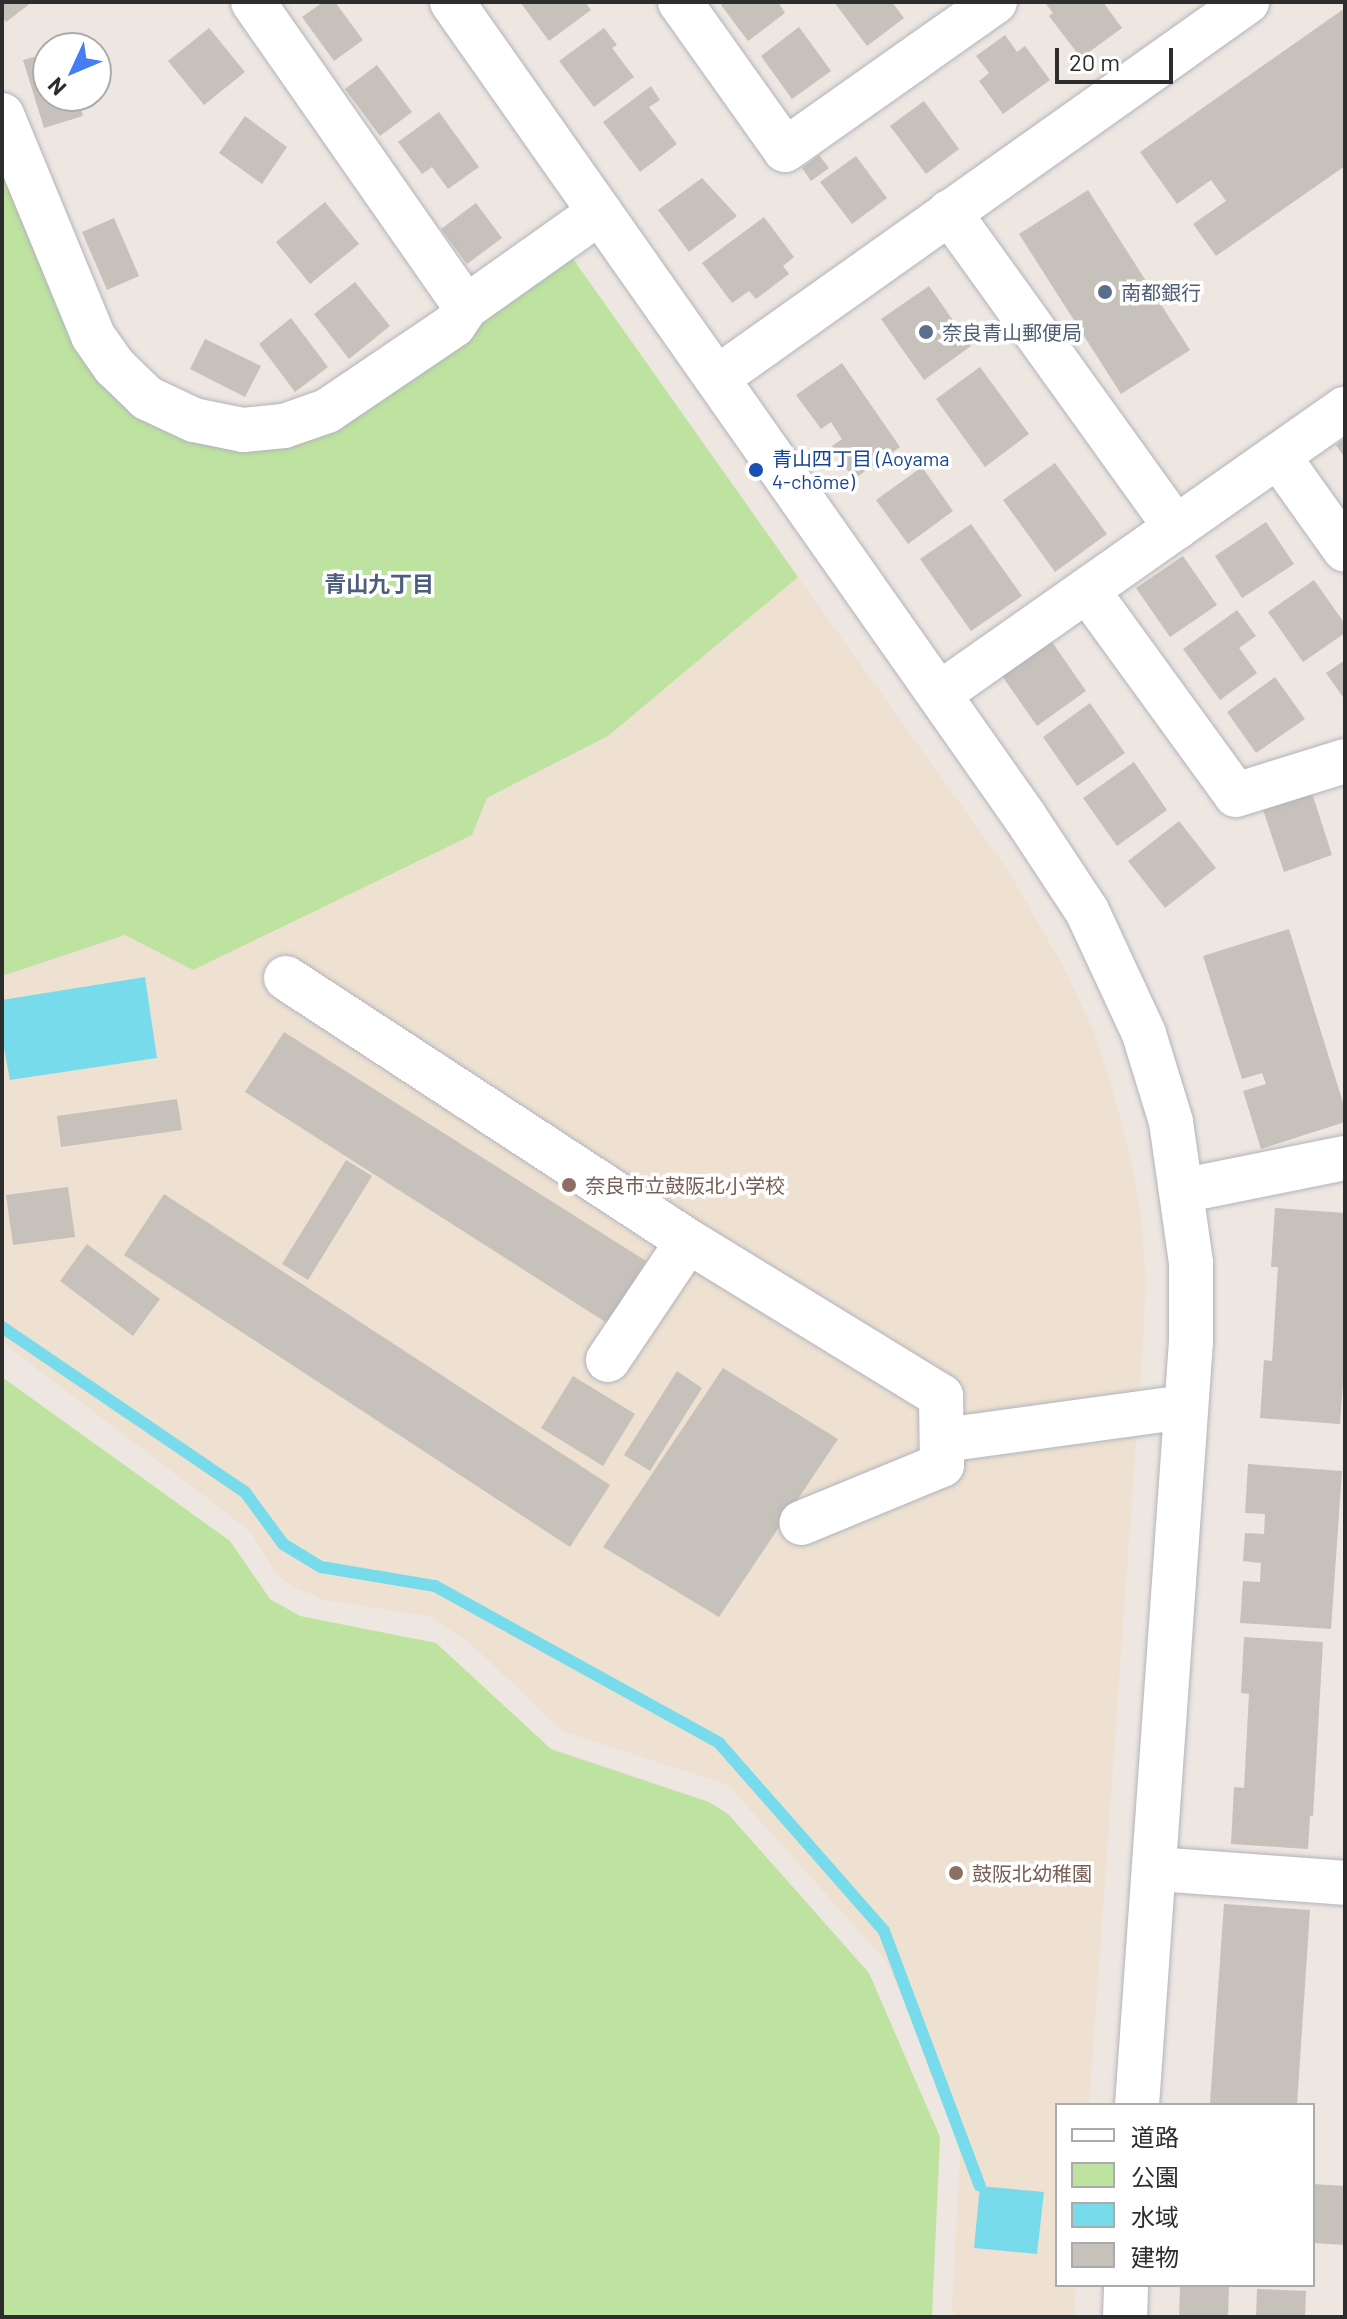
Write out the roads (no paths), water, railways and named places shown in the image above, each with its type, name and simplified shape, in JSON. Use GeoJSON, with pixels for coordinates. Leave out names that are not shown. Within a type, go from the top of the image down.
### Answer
{"type":"FeatureCollection","features":[{"type":"Feature","properties":{"kind":"street"},"geometry":{"type":"LineString","coordinates":[[253,2],[466,307]]}},
{"type":"Feature","properties":{"kind":"street"},"geometry":{"type":"LineString","coordinates":[[452,2],[939,694],[1087,911],[1144,1034],[1171,1122],[1191,1263],[1191,1341],[1137,2103]]}},
{"type":"Feature","properties":{"kind":"street"},"geometry":{"type":"LineString","coordinates":[[680,2],[785,150],[988,4]]}},
{"type":"Feature","properties":{"kind":"street"},"geometry":{"type":"LineString","coordinates":[[717,378],[1247,2]]}},
{"type":"Feature","properties":{"kind":"street"},"geometry":{"type":"LineString","coordinates":[[2,115],[93,336],[115,367],[147,398],[194,420],[243,430],[284,426],[327,411],[454,325],[466,307],[600,212]]}},
{"type":"Feature","properties":{"kind":"street"},"geometry":{"type":"LineString","coordinates":[[949,212],[1176,528]]}},
{"type":"Feature","properties":{"kind":"street"},"geometry":{"type":"LineString","coordinates":[[939,694],[1345,409]]}},
{"type":"Feature","properties":{"kind":"street"},"geometry":{"type":"LineString","coordinates":[[1278,456],[1345,550]]}},
{"type":"Feature","properties":{"kind":"street"},"geometry":{"type":"LineString","coordinates":[[1087,590],[1236,795],[1345,761]]}},
{"type":"Feature","properties":{"kind":"street"},"geometry":{"type":"LineString","coordinates":[[286,978],[688,1241],[941,1396],[942,1465],[801,1523]]}},
{"type":"Feature","properties":{"kind":"street"},"geometry":{"type":"LineString","coordinates":[[1181,1191],[1345,1158]]}},
{"type":"Feature","properties":{"kind":"street"},"geometry":{"type":"LineString","coordinates":[[608,1360],[688,1241]]}},
{"type":"Feature","properties":{"kind":"street"},"geometry":{"type":"LineString","coordinates":[[944,1440],[1185,1407]]}},
{"type":"Feature","properties":{"kind":"street"},"geometry":{"type":"LineString","coordinates":[[1156,1869],[1345,1883]]}},
{"type":"Feature","properties":{"kind":"street"},"geometry":{"type":"LineString","coordinates":[[1125,2317],[1126,2287]]}},
{"type":"Feature","properties":{"kind":"water"},"geometry":{"type":"Polygon","coordinates":[[[145,977],[157,1058],[10,1080],[2,1037],[2,1000],[145,977]]]}},
{"type":"Feature","properties":{"kind":"water"},"geometry":{"type":"Polygon","coordinates":[[[980,2186],[1044,2192],[1037,2254],[974,2248],[980,2186]]]}},
{"type":"Feature","properties":{"kind":"waterway"},"geometry":{"type":"LineString","coordinates":[[2,1327],[245,1492],[283,1544],[321,1567],[435,1586],[719,1743],[884,1931],[980,2186]]}},
{"type":"Feature","properties":{"kind":"place","name":"南都銀行"},"geometry":{"type":"Point","coordinates":[1105,292]}},
{"type":"Feature","properties":{"kind":"place","name":"奈良青山郵便局"},"geometry":{"type":"Point","coordinates":[926,332]}},
{"type":"Feature","properties":{"kind":"place","name":"青山四丁目 (Aoyama 4-chōme)"},"geometry":{"type":"Point","coordinates":[756,470]}},
{"type":"Feature","properties":{"kind":"place","name":"奈良市立鼓阪北小学校"},"geometry":{"type":"Point","coordinates":[569,1185]}},
{"type":"Feature","properties":{"kind":"place","name":"鼓阪北幼稚園"},"geometry":{"type":"Point","coordinates":[956,1873]}},
{"type":"Feature","properties":{"kind":"district","name":"青山九丁目"},"geometry":{"type":"Point","coordinates":[379,584]}}]}
